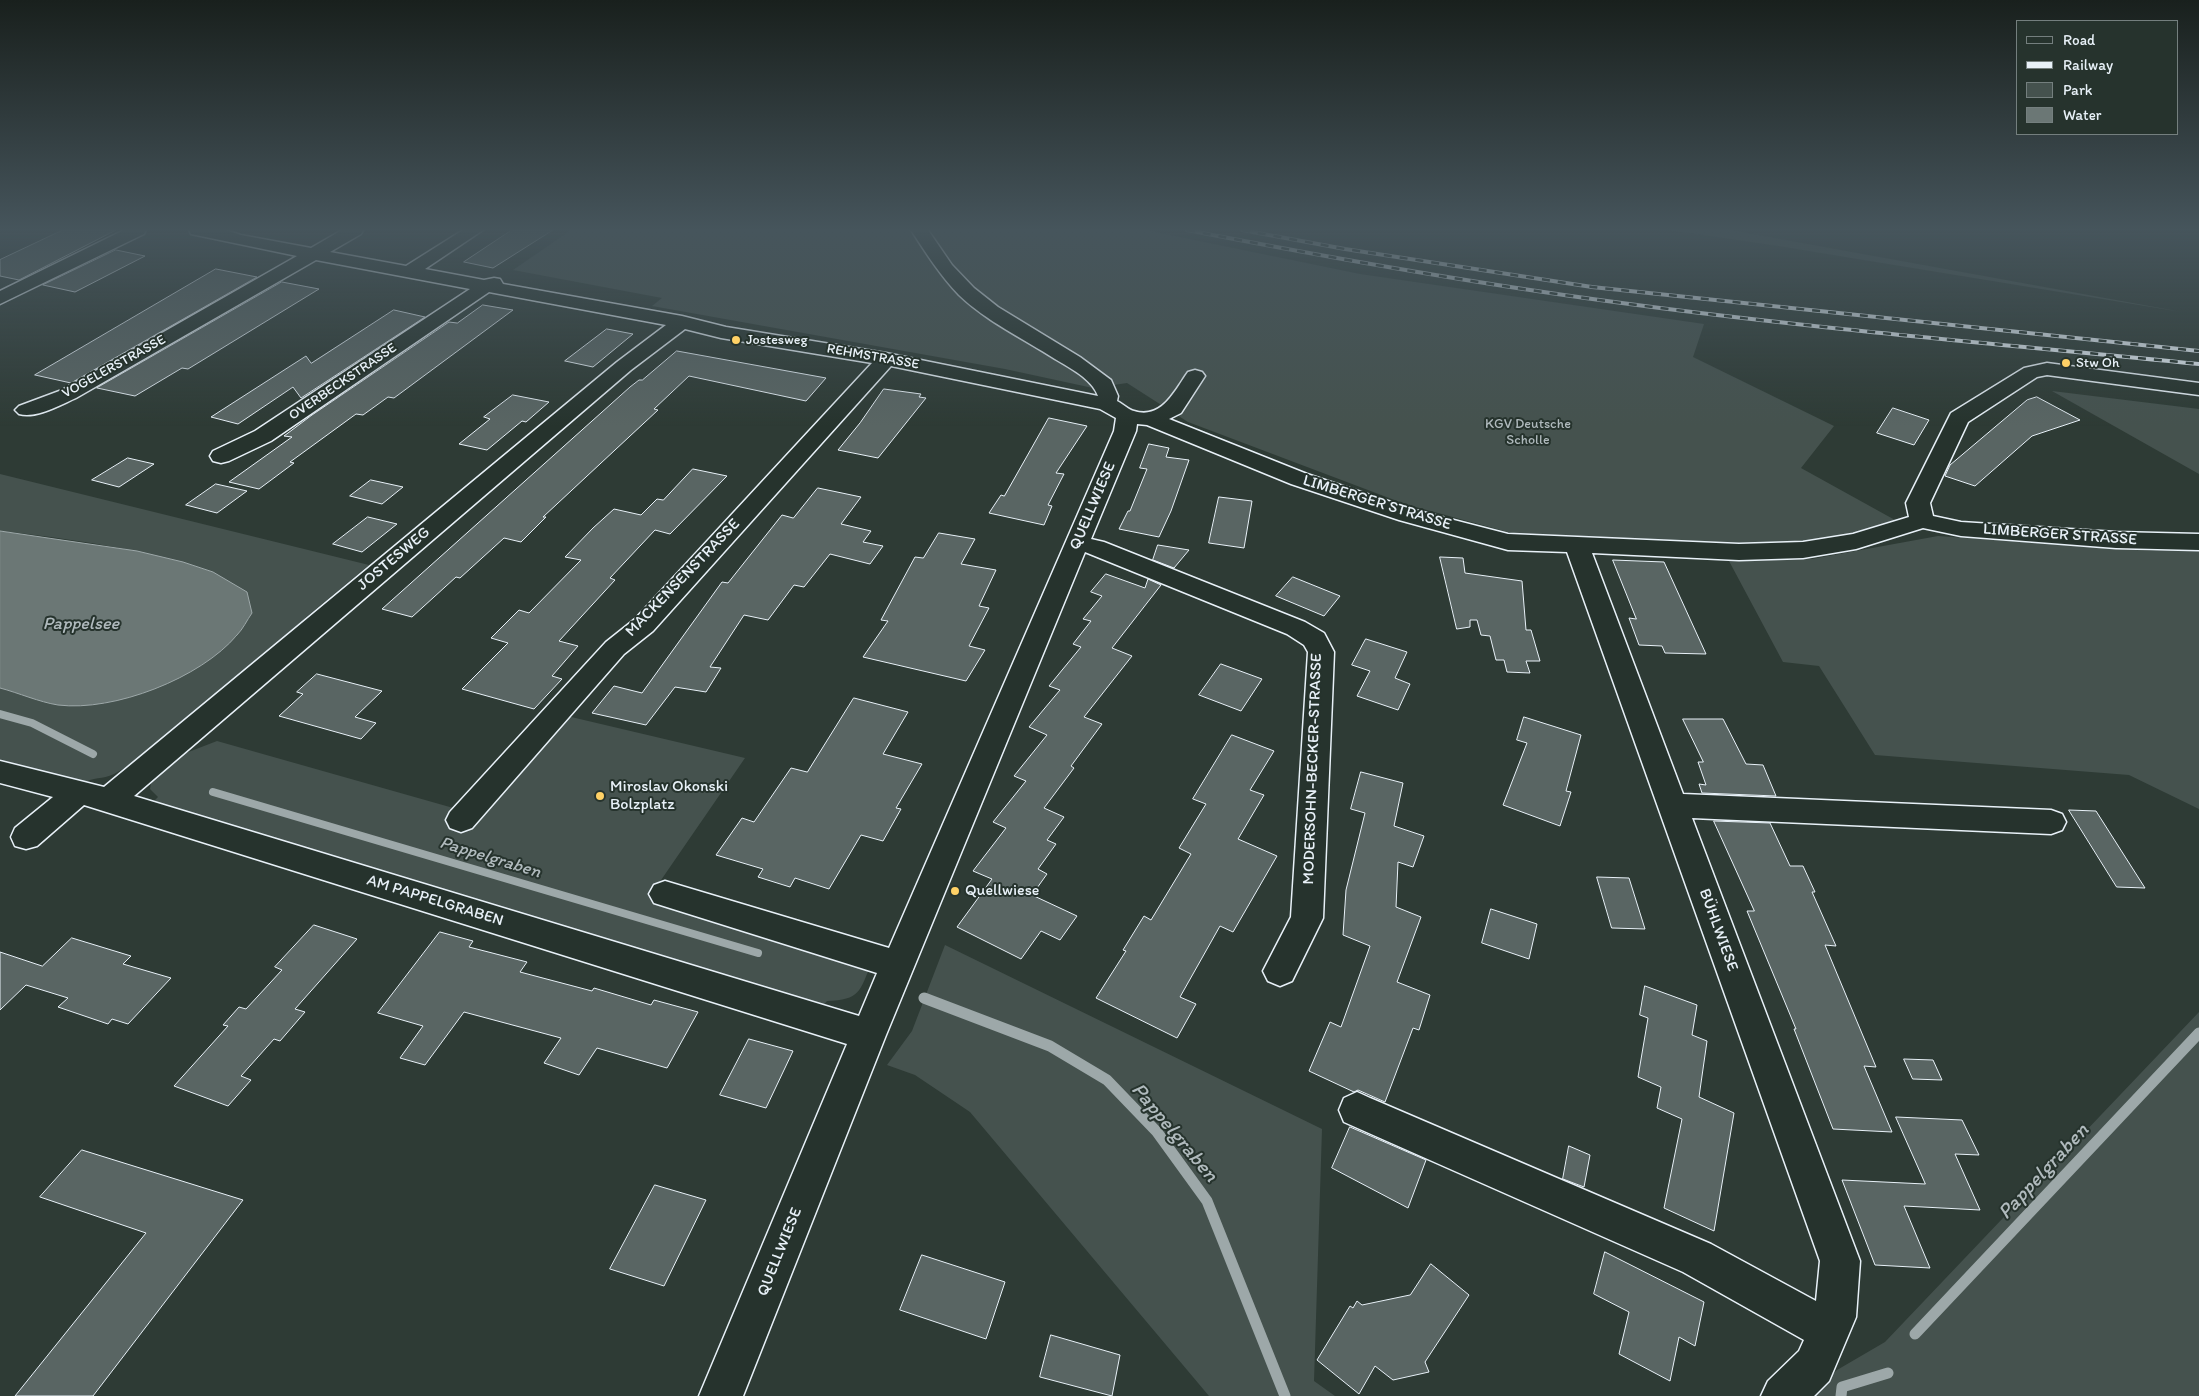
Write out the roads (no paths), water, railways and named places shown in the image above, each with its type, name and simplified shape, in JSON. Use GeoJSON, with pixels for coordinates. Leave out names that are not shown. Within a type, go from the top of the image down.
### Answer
{"type":"FeatureCollection","features":[{"type":"Feature","properties":{"kind":"street","name":"VOGELERSTRASSE"},"geometry":{"type":"LineString","coordinates":[[26,410],[69,394],[241,295]]}},
{"type":"Feature","properties":{"kind":"street","name":"OVERBECKSTRASSE"},"geometry":{"type":"LineString","coordinates":[[221,456],[263,436],[472,295]]}},
{"type":"Feature","properties":{"kind":"street","name":"REHMSTRASSE"},"geometry":{"type":"LineString","coordinates":[[536,295],[682,322],[740,336],[886,359],[1128,414]]}},
{"type":"Feature","properties":{"kind":"street"},"geometry":{"type":"LineString","coordinates":[[971,295],[991,311],[1073,360],[1104,384],[1108,396],[1128,414],[1174,409],[1195,376]]}},
{"type":"Feature","properties":{"kind":"street","name":"JOSTESWEG"},"geometry":{"type":"LineString","coordinates":[[109,800],[624,366],[682,322]]}},
{"type":"Feature","properties":{"kind":"street","name":"MACKENSENSTRASSE"},"geometry":{"type":"LineString","coordinates":[[461,820],[615,648],[644,625],[886,359]]}},
{"type":"Feature","properties":{"kind":"street"},"geometry":{"type":"LineString","coordinates":[[1922,520],[1918,503],[1958,418],[2031,372],[2047,369],[2199,389]]}},
{"type":"Feature","properties":{"kind":"street","name":"QUELLWIESE"},"geometry":{"type":"LineString","coordinates":[[721,1396],[868,1035],[1125,431],[1128,414]]}},
{"type":"Feature","properties":{"kind":"street","name":"LIMBERGER STRASSE"},"geometry":{"type":"LineString","coordinates":[[1128,414],[1299,479],[1408,515],[1508,542],[1739,552],[1803,550],[1856,541],[1922,520],[1961,529],[2116,540],[2199,542]]}},
{"type":"Feature","properties":{"kind":"street","name":"MODERSOHN-BECKER-STRASSE"},"geometry":{"type":"LineString","coordinates":[[1077,543],[1095,546],[1296,628],[1315,639],[1322,652],[1307,918],[1280,971]]}},
{"type":"Feature","properties":{"kind":"street","name":"BÜHLWIESE"},"geometry":{"type":"LineString","coordinates":[[1577,546],[1840,1261],[1832,1324],[1814,1366],[1783,1396]]}},
{"type":"Feature","properties":{"kind":"street","name":"AM PAPPELGRABEN"},"geometry":{"type":"LineString","coordinates":[[0,772],[109,800],[868,1035]]}},
{"type":"Feature","properties":{"kind":"street"},"geometry":{"type":"LineString","coordinates":[[26,837],[79,792]]}},
{"type":"Feature","properties":{"kind":"street"},"geometry":{"type":"LineString","coordinates":[[1673,805],[2051,822]]}},
{"type":"Feature","properties":{"kind":"street"},"geometry":{"type":"LineString","coordinates":[[665,894],[898,965]]}},
{"type":"Feature","properties":{"kind":"street"},"geometry":{"type":"LineString","coordinates":[[1357,1110],[1697,1258],[1832,1324]]}},
{"type":"Feature","properties":{"kind":"water","name":"Pappelsee"},"geometry":{"type":"Polygon","coordinates":[[[0,531],[137,551],[183,562],[213,572],[247,592],[252,613],[237,635],[221,651],[202,665],[155,689],[130,697],[80,706],[58,705],[0,688],[0,531]]]}},
{"type":"Feature","properties":{"kind":"waterway","name":"Pappelgraben"},"geometry":{"type":"LineString","coordinates":[[0,714],[32,723],[93,754]]}},
{"type":"Feature","properties":{"kind":"waterway","name":"Pappelgraben"},"geometry":{"type":"LineString","coordinates":[[213,792],[758,953]]}},
{"type":"Feature","properties":{"kind":"waterway","name":"Pappelgraben"},"geometry":{"type":"LineString","coordinates":[[924,998],[1050,1046],[1107,1080],[1157,1132],[1207,1201],[1285,1396]]}},
{"type":"Feature","properties":{"kind":"waterway","name":"Pappelgraben"},"geometry":{"type":"LineString","coordinates":[[1915,1334],[2199,1033]]}},
{"type":"Feature","properties":{"kind":"waterway","name":"Pappelgraben"},"geometry":{"type":"LineString","coordinates":[[1841,1396],[1842,1387],[1888,1373]]}},
{"type":"Feature","properties":{"kind":"railway"},"geometry":{"type":"LineString","coordinates":[[1566,295],[1829,328],[2199,364]]}},
{"type":"Feature","properties":{"kind":"railway"},"geometry":{"type":"LineString","coordinates":[[1669,295],[2199,351]]}},
{"type":"Feature","properties":{"kind":"place","name":"Jostesweg"},"geometry":{"type":"Point","coordinates":[736,340]}},
{"type":"Feature","properties":{"kind":"place","name":"Stw Oh"},"geometry":{"type":"Point","coordinates":[2066,363]}},
{"type":"Feature","properties":{"kind":"place","name":"Miroslav Okonski Bolzplatz"},"geometry":{"type":"Point","coordinates":[600,796]}},
{"type":"Feature","properties":{"kind":"place","name":"Quellwiese"},"geometry":{"type":"Point","coordinates":[955,891]}},
{"type":"Feature","properties":{"kind":"park label","name":"KGV Deutsche Scholle"},"geometry":{"type":"Point","coordinates":[1528,432]}}]}
